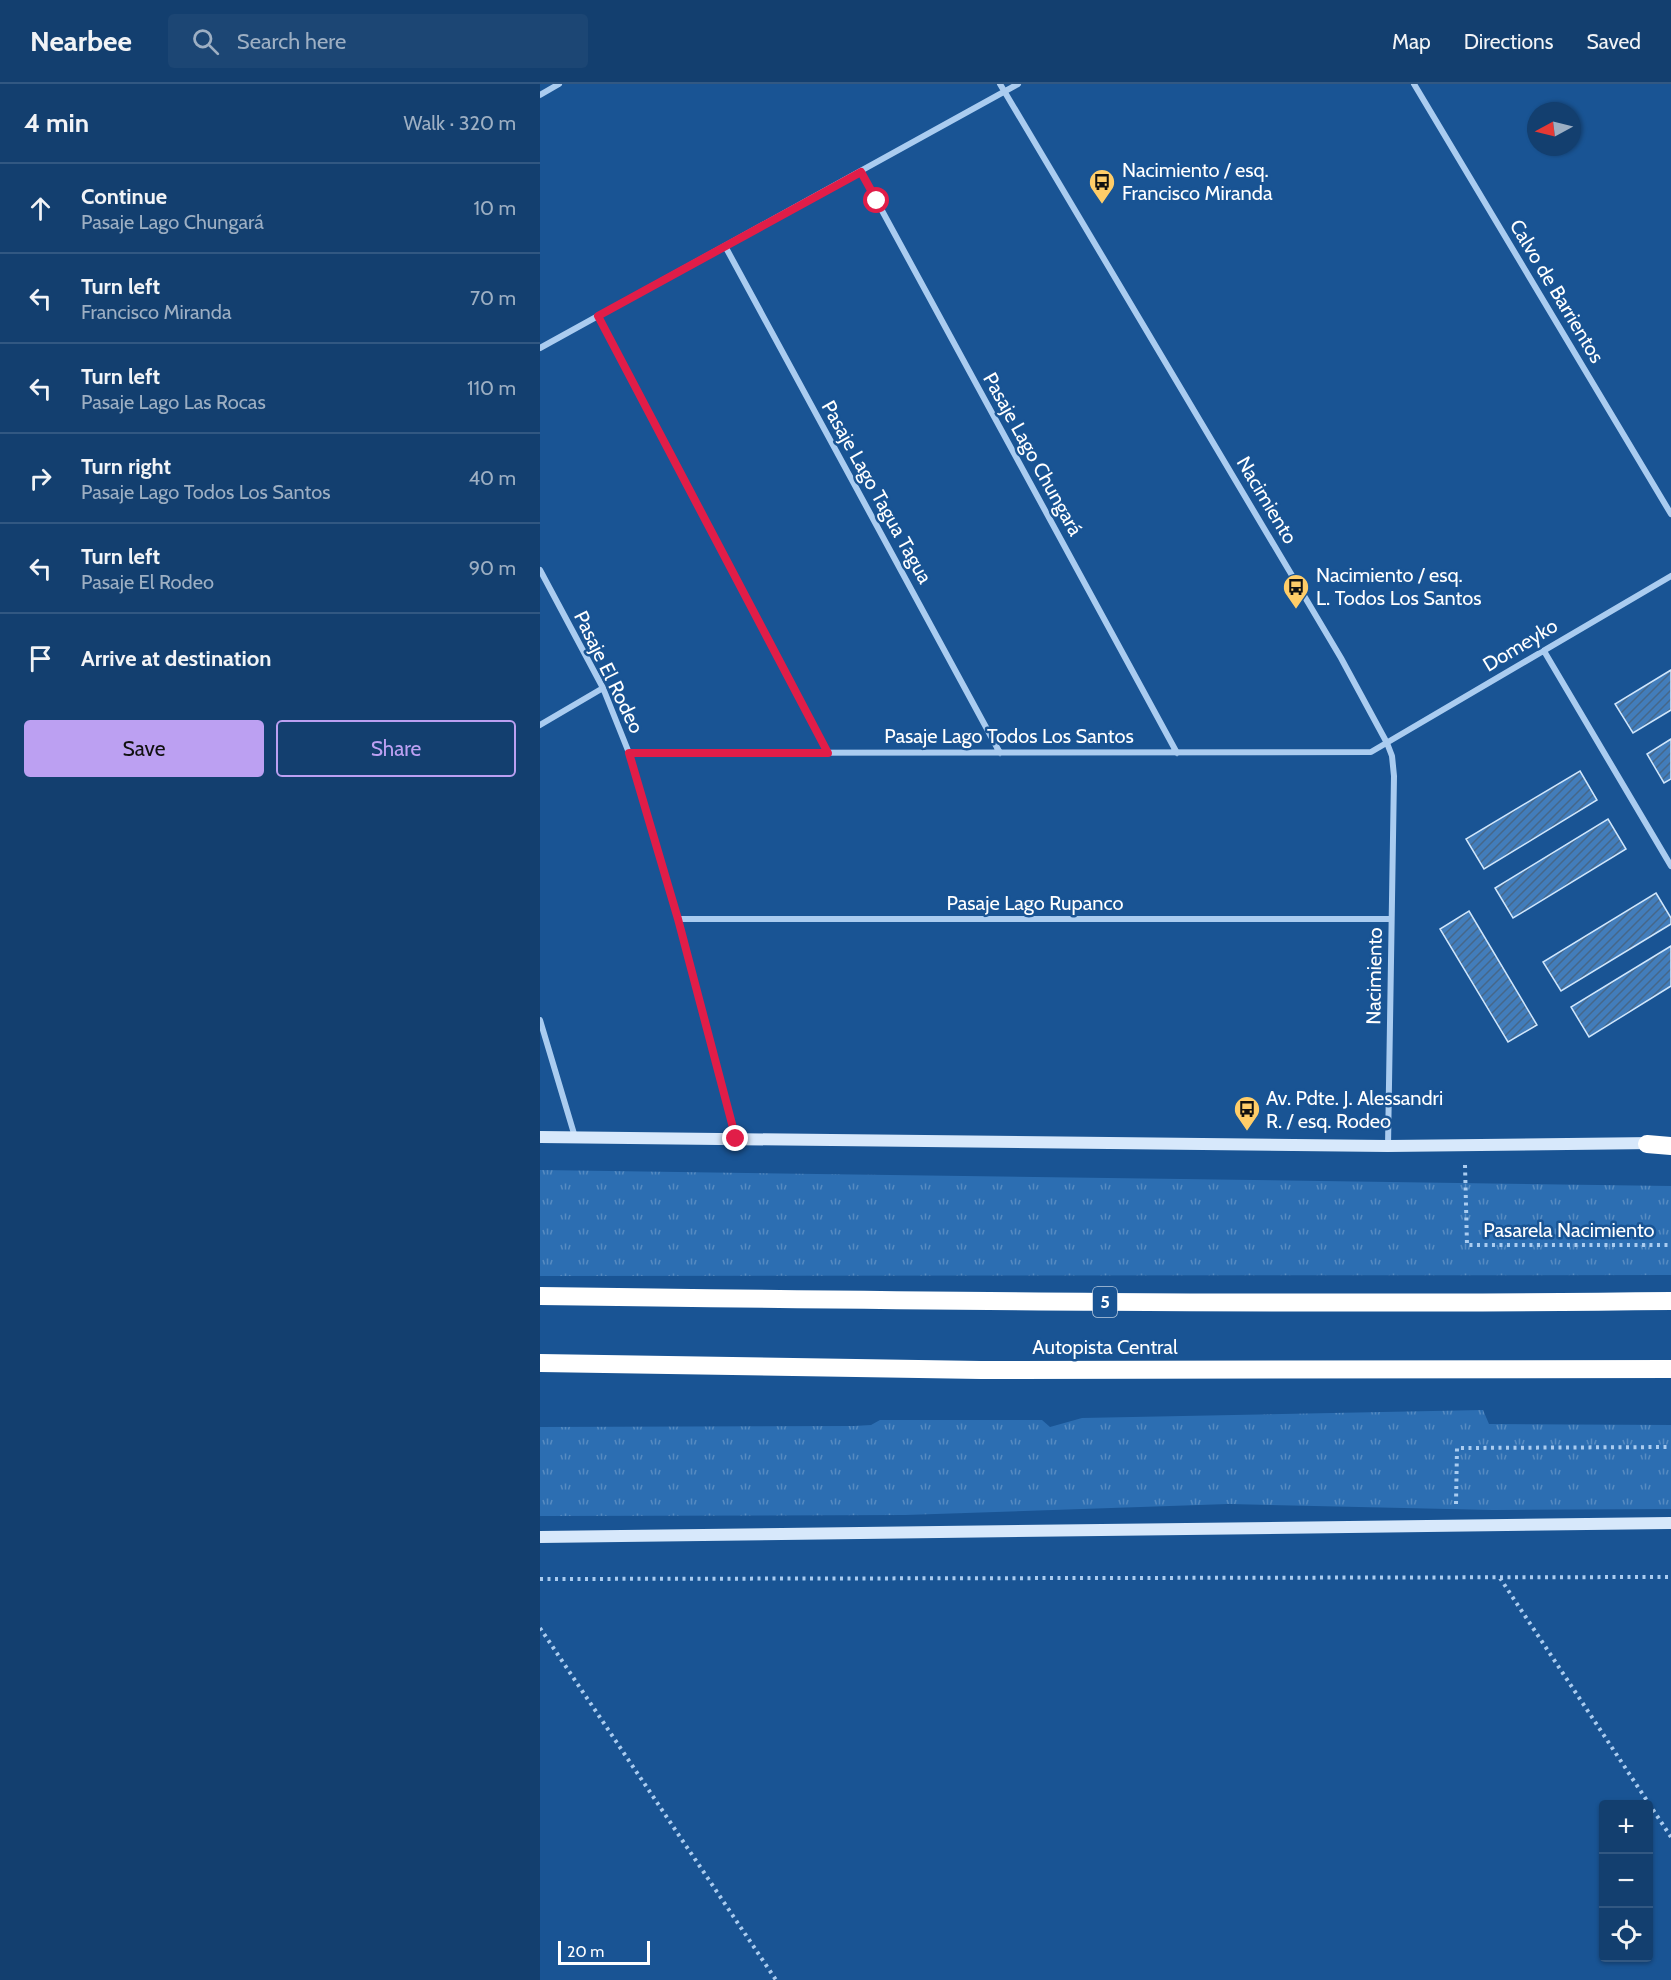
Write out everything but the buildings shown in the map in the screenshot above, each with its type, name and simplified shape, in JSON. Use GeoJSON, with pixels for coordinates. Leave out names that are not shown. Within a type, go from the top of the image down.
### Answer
{"type":"FeatureCollection","features":[{"type":"Feature","properties":{"kind":"highway"},"geometry":{"type":"LineString","coordinates":[[1647,1144],[1671,1145]]}},
{"type":"Feature","properties":{"kind":"highway","name":"5"},"geometry":{"type":"LineString","coordinates":[[540,1296],[1230,1303],[1671,1301]]}},
{"type":"Feature","properties":{"kind":"highway","name":"Autopista Central"},"geometry":{"type":"LineString","coordinates":[[540,1363],[981,1370],[1671,1369]]}},
{"type":"Feature","properties":{"kind":"main road"},"geometry":{"type":"LineString","coordinates":[[540,1137],[1388,1146],[1647,1144]]}},
{"type":"Feature","properties":{"kind":"main road"},"geometry":{"type":"LineString","coordinates":[[540,1537],[1671,1523]]}},
{"type":"Feature","properties":{"kind":"street"},"geometry":{"type":"LineString","coordinates":[[540,95],[559,84]]}},
{"type":"Feature","properties":{"kind":"street","name":"Nacimiento"},"geometry":{"type":"LineString","coordinates":[[1000,84],[1341,658],[1392,756],[1394,776],[1388,1146]]}},
{"type":"Feature","properties":{"kind":"street"},"geometry":{"type":"LineString","coordinates":[[540,348],[1018,84]]}},
{"type":"Feature","properties":{"kind":"street","name":"Calvo de Barrientos"},"geometry":{"type":"LineString","coordinates":[[1414,84],[1671,514]]}},
{"type":"Feature","properties":{"kind":"street","name":"Pasaje Lago Chungará"},"geometry":{"type":"LineString","coordinates":[[861,172],[1177,753]]}},
{"type":"Feature","properties":{"kind":"street","name":"Pasaje Lago Tagua Tagua"},"geometry":{"type":"LineString","coordinates":[[725,246],[1000,753]]}},
{"type":"Feature","properties":{"kind":"street"},"geometry":{"type":"LineString","coordinates":[[598,316],[828,753]]}},
{"type":"Feature","properties":{"kind":"street","name":"Pasaje El Rodeo"},"geometry":{"type":"LineString","coordinates":[[540,570],[603,688],[629,753],[678,919],[736,1139]]}},
{"type":"Feature","properties":{"kind":"street","name":"Domeyko"},"geometry":{"type":"LineString","coordinates":[[1387,743],[1671,576]]}},
{"type":"Feature","properties":{"kind":"street"},"geometry":{"type":"LineString","coordinates":[[1544,651],[1671,866]]}},
{"type":"Feature","properties":{"kind":"street"},"geometry":{"type":"LineString","coordinates":[[540,725],[603,688]]}},
{"type":"Feature","properties":{"kind":"street","name":"Pasaje Lago Todos Los Santos"},"geometry":{"type":"LineString","coordinates":[[629,753],[1371,752],[1387,743]]}},
{"type":"Feature","properties":{"kind":"street","name":"Pasaje Lago Rupanco"},"geometry":{"type":"LineString","coordinates":[[678,919],[1391,919]]}},
{"type":"Feature","properties":{"kind":"street"},"geometry":{"type":"LineString","coordinates":[[540,1020],[575,1137]]}},
{"type":"Feature","properties":{"kind":"path","name":"Pasarela Nacimiento"},"geometry":{"type":"LineString","coordinates":[[1465,1145],[1467,1245],[1671,1245]]}},
{"type":"Feature","properties":{"kind":"path"},"geometry":{"type":"LineString","coordinates":[[1456,1526],[1457,1448],[1671,1448]]}},
{"type":"Feature","properties":{"kind":"path"},"geometry":{"type":"LineString","coordinates":[[540,1579],[1671,1577]]}},
{"type":"Feature","properties":{"kind":"path"},"geometry":{"type":"LineString","coordinates":[[1500,1578],[1671,1837]]}},
{"type":"Feature","properties":{"kind":"path"},"geometry":{"type":"LineString","coordinates":[[540,1628],[776,1980]]}},
{"type":"Feature","properties":{"kind":"green space"},"geometry":{"type":"Polygon","coordinates":[[[540,1170],[1671,1186],[1671,1275],[540,1276],[540,1170]]]}},
{"type":"Feature","properties":{"kind":"green space"},"geometry":{"type":"Polygon","coordinates":[[[1483,1410],[1489,1424],[1671,1425],[1671,1509],[1493,1510],[1228,1504],[905,1515],[540,1516],[540,1427],[854,1426],[871,1425],[880,1420],[1042,1420],[1050,1427],[1082,1418],[1483,1410]]]}},
{"type":"Feature","properties":{"kind":"place","name":"Nacimiento / esq. Francisco Miranda"},"geometry":{"type":"Point","coordinates":[1102,205]}},
{"type":"Feature","properties":{"kind":"place","name":"Nacimiento / esq. L. Todos Los Santos"},"geometry":{"type":"Point","coordinates":[1296,610]}},
{"type":"Feature","properties":{"kind":"place","name":"Av. Pdte. J. Alessandri R. / esq. Rodeo"},"geometry":{"type":"Point","coordinates":[1247,1132]}},
{"type":"Feature","properties":{"kind":"route"},"geometry":{"type":"LineString","coordinates":[[736,1139],[678,919],[629,753],[828,753],[598,316],[861,172],[877,201]]}}]}
